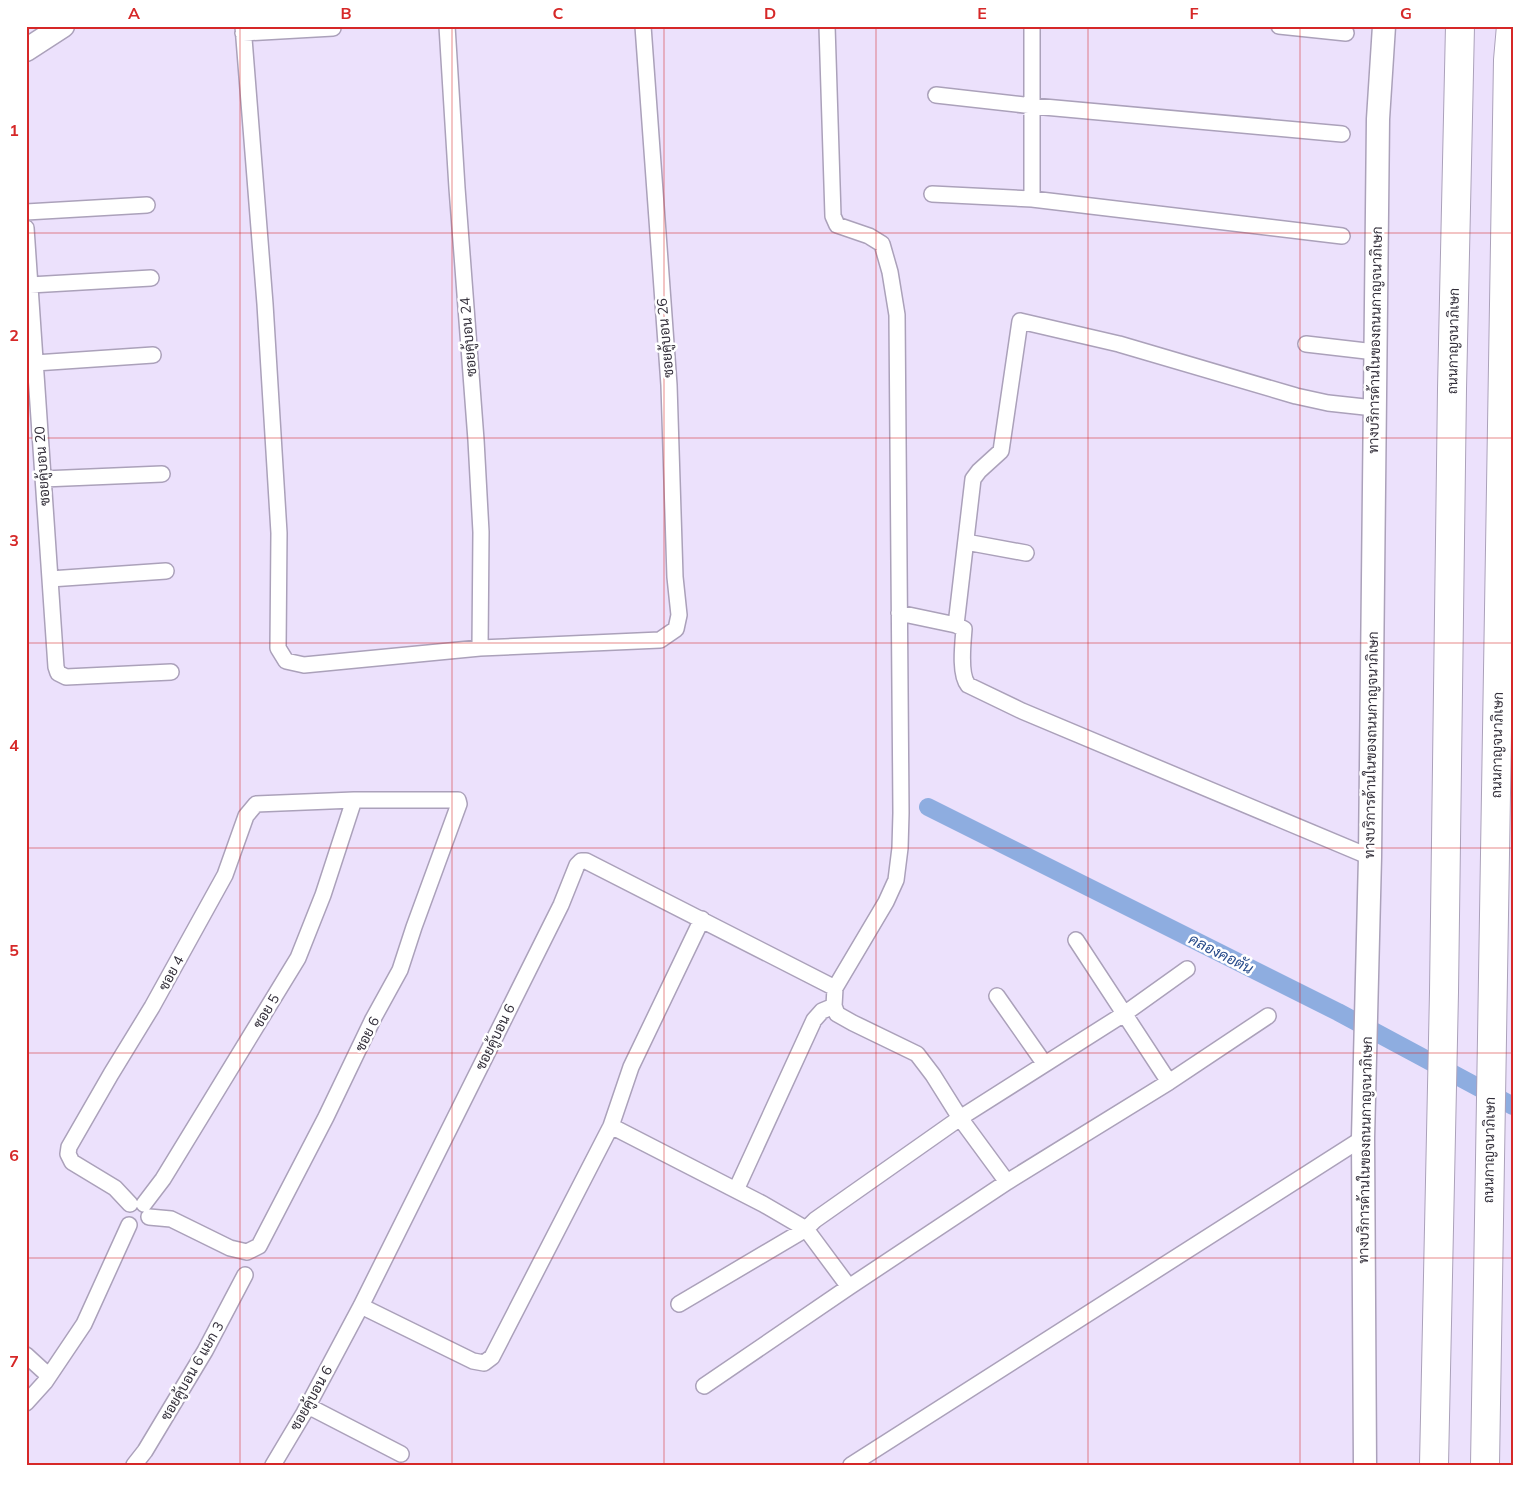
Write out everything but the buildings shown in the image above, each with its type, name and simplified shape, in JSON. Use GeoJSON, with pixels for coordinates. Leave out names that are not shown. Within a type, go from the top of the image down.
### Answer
{"type":"FeatureCollection","features":[{"type":"Feature","properties":{"kind":"highway","name":"ถนนกาญจนาภิเษก"},"geometry":{"type":"LineString","coordinates":[[1434,1465],[1460,26]]}},
{"type":"Feature","properties":{"kind":"highway","name":"ถนนกาญจนาภิเษก"},"geometry":{"type":"LineString","coordinates":[[1485,1465],[1508,70],[1511,26]]}},
{"type":"Feature","properties":{"kind":"main road"},"geometry":{"type":"LineString","coordinates":[[26,50],[63,26]]}},
{"type":"Feature","properties":{"kind":"main road","name":"ทางบริการด้านในของถนนกาญจนาภิเษก"},"geometry":{"type":"LineString","coordinates":[[1365,1465],[1363,1138],[1370,857],[1378,119],[1384,26]]}},
{"type":"Feature","properties":{"kind":"street","name":"ซอยคู้บอน 24"},"geometry":{"type":"LineString","coordinates":[[447,26],[481,532],[480,648]]}},
{"type":"Feature","properties":{"kind":"street","name":"ซอยคู้บอน 26"},"geometry":{"type":"LineString","coordinates":[[480,648],[660,640],[676,629],[679,615],[675,577],[669,384],[643,26]]}},
{"type":"Feature","properties":{"kind":"street"},"geometry":{"type":"LineString","coordinates":[[827,26],[833,216],[837,225],[869,236],[882,244],[890,272],[897,315],[901,813],[900,848],[896,880],[886,902],[835,988],[834,1006],[838,1014],[853,1023],[917,1054],[960,1118],[1007,1182]]}},
{"type":"Feature","properties":{"kind":"street"},"geometry":{"type":"LineString","coordinates":[[1032,26],[1032,199]]}},
{"type":"Feature","properties":{"kind":"street"},"geometry":{"type":"LineString","coordinates":[[1280,26],[1346,33]]}},
{"type":"Feature","properties":{"kind":"street"},"geometry":{"type":"LineString","coordinates":[[333,28],[243,30],[265,304],[279,533],[278,648],[286,661],[304,665],[480,648]]}},
{"type":"Feature","properties":{"kind":"street"},"geometry":{"type":"LineString","coordinates":[[936,95],[1033,106],[1342,134]]}},
{"type":"Feature","properties":{"kind":"street"},"geometry":{"type":"LineString","coordinates":[[932,194],[1032,199],[1342,236]]}},
{"type":"Feature","properties":{"kind":"street"},"geometry":{"type":"LineString","coordinates":[[26,212],[147,205]]}},
{"type":"Feature","properties":{"kind":"street","name":"ซอยคู้บอน 20"},"geometry":{"type":"LineString","coordinates":[[26,228],[58,674],[66,677],[172,672]]}},
{"type":"Feature","properties":{"kind":"street"},"geometry":{"type":"LineString","coordinates":[[30,285],[151,278]]}},
{"type":"Feature","properties":{"kind":"street"},"geometry":{"type":"LineString","coordinates":[[956,625],[973,479],[1001,451],[1020,321],[1119,344],[1296,396],[1328,403],[1374,408]]}},
{"type":"Feature","properties":{"kind":"street"},"geometry":{"type":"LineString","coordinates":[[1306,344],[1375,352]]}},
{"type":"Feature","properties":{"kind":"street"},"geometry":{"type":"LineString","coordinates":[[35,364],[152,355]]}},
{"type":"Feature","properties":{"kind":"street"},"geometry":{"type":"LineString","coordinates":[[43,479],[162,474]]}},
{"type":"Feature","properties":{"kind":"street"},"geometry":{"type":"LineString","coordinates":[[966,542],[1026,553]]}},
{"type":"Feature","properties":{"kind":"street"},"geometry":{"type":"LineString","coordinates":[[50,579],[166,571]]}},
{"type":"Feature","properties":{"kind":"street"},"geometry":{"type":"LineString","coordinates":[[899,613],[956,625],[964,629],[963,669],[965,681],[968,685],[1022,711],[1370,857]]}},
{"type":"Feature","properties":{"kind":"street","name":"ซอย 6"},"geometry":{"type":"LineString","coordinates":[[141,1208],[171,1219],[230,1248],[247,1252],[259,1246],[326,1117],[373,1019],[400,970],[459,804],[458,800],[454,798],[354,800]]}},
{"type":"Feature","properties":{"kind":"street","name":"ซอย 4"},"geometry":{"type":"LineString","coordinates":[[141,1208],[116,1188],[72,1162],[68,1154],[69,1147],[152,1007],[225,874],[246,816],[256,804],[354,800]]}},
{"type":"Feature","properties":{"kind":"street","name":"ซอย 5"},"geometry":{"type":"LineString","coordinates":[[141,1208],[163,1179],[298,958],[323,895],[354,800]]}},
{"type":"Feature","properties":{"kind":"street","name":"ซอยคู้บอน 6"},"geometry":{"type":"LineString","coordinates":[[273,1465],[308,1406],[361,1306],[561,905],[577,864],[581,860],[586,860],[835,988]]}},
{"type":"Feature","properties":{"kind":"street"},"geometry":{"type":"LineString","coordinates":[[361,1306],[473,1361],[484,1363],[492,1357],[611,1126],[631,1068],[702,919]]}},
{"type":"Feature","properties":{"kind":"street"},"geometry":{"type":"LineString","coordinates":[[1076,940],[1169,1082]]}},
{"type":"Feature","properties":{"kind":"street"},"geometry":{"type":"LineString","coordinates":[[679,1304],[806,1228],[960,1118],[1124,1014],[1187,969]]}},
{"type":"Feature","properties":{"kind":"street"},"geometry":{"type":"LineString","coordinates":[[997,996],[1044,1063]]}},
{"type":"Feature","properties":{"kind":"street"},"geometry":{"type":"LineString","coordinates":[[736,1190],[814,1020],[822,1011],[834,1006]]}},
{"type":"Feature","properties":{"kind":"street"},"geometry":{"type":"LineString","coordinates":[[704,1386],[1007,1182],[1169,1082],[1268,1016]]}},
{"type":"Feature","properties":{"kind":"street"},"geometry":{"type":"LineString","coordinates":[[611,1126],[806,1228],[849,1287]]}},
{"type":"Feature","properties":{"kind":"street"},"geometry":{"type":"LineString","coordinates":[[851,1465],[1363,1138]]}},
{"type":"Feature","properties":{"kind":"street"},"geometry":{"type":"LineString","coordinates":[[141,1208],[146,1222],[141,1226],[129,1225],[124,1218],[124,1210],[141,1208]]}},
{"type":"Feature","properties":{"kind":"street"},"geometry":{"type":"LineString","coordinates":[[26,1403],[49,1376],[84,1324],[129,1225]]}},
{"type":"Feature","properties":{"kind":"street","name":"ซอยคู้บอน 6 แยก 3"},"geometry":{"type":"LineString","coordinates":[[134,1465],[145,1451],[205,1351],[245,1275]]}},
{"type":"Feature","properties":{"kind":"street"},"geometry":{"type":"LineString","coordinates":[[26,1355],[49,1376]]}},
{"type":"Feature","properties":{"kind":"street"},"geometry":{"type":"LineString","coordinates":[[308,1406],[401,1454]]}},
{"type":"Feature","properties":{"kind":"waterway","name":"คลองคอตัน"},"geometry":{"type":"LineString","coordinates":[[928,807],[1338,1012],[1513,1106]]}}]}
